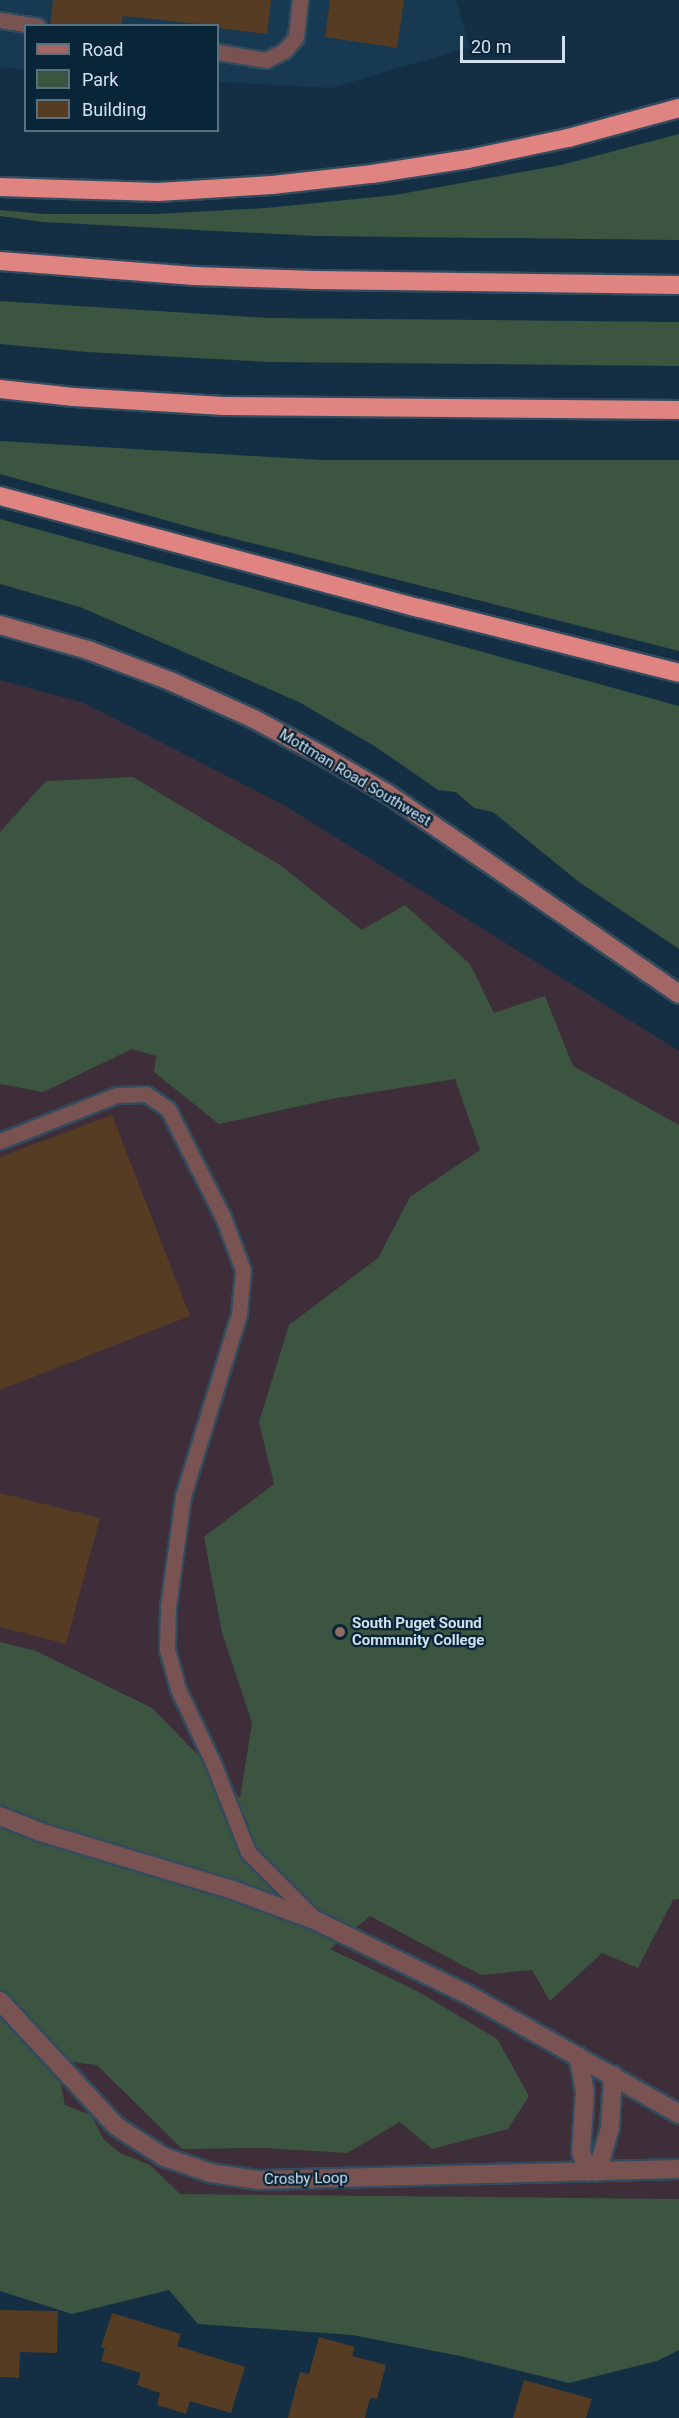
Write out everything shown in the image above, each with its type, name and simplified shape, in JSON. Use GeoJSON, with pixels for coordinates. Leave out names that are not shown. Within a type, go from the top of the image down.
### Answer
{"type":"FeatureCollection","features":[{"type":"Feature","properties":{"kind":"highway"},"geometry":{"type":"LineString","coordinates":[[0,187],[158,192],[272,185],[372,174],[468,159],[546,143],[679,108]]}},
{"type":"Feature","properties":{"kind":"highway"},"geometry":{"type":"LineString","coordinates":[[0,261],[194,276],[679,285]]}},
{"type":"Feature","properties":{"kind":"highway"},"geometry":{"type":"LineString","coordinates":[[0,389],[74,397],[224,406],[679,410]]}},
{"type":"Feature","properties":{"kind":"highway"},"geometry":{"type":"LineString","coordinates":[[0,496],[419,608],[679,673]]}},
{"type":"Feature","properties":{"kind":"street","name":"Mottman Road Southwest"},"geometry":{"type":"LineString","coordinates":[[0,625],[88,650],[170,681],[254,719],[325,757],[388,794],[679,994]]}},
{"type":"Feature","properties":{"kind":"street"},"geometry":{"type":"LineString","coordinates":[[0,1816],[40,1832],[233,1890],[317,1921],[467,1994],[679,2114]]}},
{"type":"Feature","properties":{"kind":"street","name":"Crosby Loop"},"geometry":{"type":"LineString","coordinates":[[0,2001],[116,2126],[164,2157],[211,2173],[258,2180],[679,2169]]}},
{"type":"Feature","properties":{"kind":"street"},"geometry":{"type":"LineString","coordinates":[[578,2056],[585,2091],[581,2151],[593,2172]]}},
{"type":"Feature","properties":{"kind":"street"},"geometry":{"type":"LineString","coordinates":[[593,2172],[610,2128],[613,2075]]}},
{"type":"Feature","properties":{"kind":"lane"},"geometry":{"type":"LineString","coordinates":[[219,52],[266,60],[284,51],[296,37],[300,0]]}},
{"type":"Feature","properties":{"kind":"lane"},"geometry":{"type":"LineString","coordinates":[[0,20],[25,24]]}},
{"type":"Feature","properties":{"kind":"lane"},"geometry":{"type":"LineString","coordinates":[[0,1140],[117,1095],[146,1095],[168,1108],[223,1217],[243,1270],[239,1314],[183,1496],[168,1607],[167,1649],[178,1689],[213,1763],[248,1851],[317,1921]]}},
{"type":"Feature","properties":{"kind":"shaded area"},"geometry":{"type":"Polygon","coordinates":[[[0,0],[456,0],[470,47],[331,88],[219,82],[219,24],[24,24],[24,70],[0,67],[0,0]]]}},
{"type":"Feature","properties":{"kind":"shaded area","name":"South Puget Sound Community College"},"geometry":{"type":"Polygon","coordinates":[[[0,680],[84,703],[282,804],[679,1051],[679,2216],[0,2212],[0,680]]]}},
{"type":"Feature","properties":{"kind":"green space"},"geometry":{"type":"Polygon","coordinates":[[[679,134],[679,240],[317,236],[43,222],[0,216],[0,210],[45,214],[156,214],[266,208],[395,195],[561,165],[679,134]]]}},
{"type":"Feature","properties":{"kind":"green space"},"geometry":{"type":"Polygon","coordinates":[[[0,301],[268,318],[679,322],[679,366],[268,362],[87,352],[0,344],[0,301]]]}},
{"type":"Feature","properties":{"kind":"green space"},"geometry":{"type":"Polygon","coordinates":[[[0,441],[321,460],[679,460],[679,651],[208,532],[0,474],[0,441]]]}},
{"type":"Feature","properties":{"kind":"green space"},"geometry":{"type":"Polygon","coordinates":[[[0,519],[679,706],[679,949],[579,882],[493,812],[474,808],[456,792],[438,790],[376,747],[299,702],[80,607],[0,584],[0,519]]]}},
{"type":"Feature","properties":{"kind":"green space","name":"South Puget Sound Community College"},"geometry":{"type":"Polygon","coordinates":[[[133,777],[280,865],[362,930],[405,905],[470,964],[494,1013],[545,996],[573,1066],[679,1125],[679,1899],[673,1900],[638,1968],[602,1953],[550,2001],[532,1970],[481,1975],[370,1916],[330,1949],[417,1991],[497,2039],[529,2096],[508,2129],[432,2149],[400,2122],[347,2153],[264,2148],[182,2149],[97,2065],[56,2060],[65,2105],[91,2115],[104,2140],[120,2153],[150,2165],[180,2194],[679,2199],[679,2350],[657,2361],[569,2383],[460,2356],[352,2335],[198,2324],[169,2290],[72,2314],[0,2291],[0,1642],[36,1651],[152,1708],[240,1798],[252,1723],[222,1633],[204,1537],[274,1484],[259,1422],[289,1325],[378,1258],[410,1197],[480,1150],[455,1079],[331,1099],[219,1124],[154,1072],[156,1056],[132,1049],[43,1092],[0,1084],[0,832],[46,781],[133,777]]]}},
{"type":"Feature","properties":{"kind":"building"},"geometry":{"type":"Polygon","coordinates":[[[53,0],[271,0],[267,34],[219,28],[219,24],[123,16],[121,24],[50,24],[53,0]]]}},
{"type":"Feature","properties":{"kind":"building"},"geometry":{"type":"Polygon","coordinates":[[[330,0],[404,0],[397,48],[325,37],[330,0]]]}},
{"type":"Feature","properties":{"kind":"building"},"geometry":{"type":"Polygon","coordinates":[[[112,1115],[190,1316],[0,1390],[0,1157],[112,1115]]]}},
{"type":"Feature","properties":{"kind":"building"},"geometry":{"type":"Polygon","coordinates":[[[0,1493],[100,1518],[66,1644],[0,1627],[0,1493]]]}},
{"type":"Feature","properties":{"kind":"building"},"geometry":{"type":"Polygon","coordinates":[[[0,2310],[58,2311],[57,2353],[20,2352],[19,2378],[0,2377],[0,2310]]]}},
{"type":"Feature","properties":{"kind":"building"},"geometry":{"type":"Polygon","coordinates":[[[112,2313],[181,2334],[177,2346],[245,2367],[231,2413],[190,2401],[186,2414],[157,2405],[160,2393],[137,2385],[141,2373],[101,2361],[105,2348],[101,2347],[112,2313]]]}},
{"type":"Feature","properties":{"kind":"building"},"geometry":{"type":"Polygon","coordinates":[[[319,2337],[355,2347],[352,2356],[386,2365],[377,2399],[370,2398],[365,2418],[288,2418],[300,2372],[309,2374],[319,2337]]]}},
{"type":"Feature","properties":{"kind":"building"},"geometry":{"type":"Polygon","coordinates":[[[524,2380],[592,2399],[586,2418],[513,2418],[524,2380]]]}},
{"type":"Feature","properties":{"kind":"place","name":"South Puget Sound Community College"},"geometry":{"type":"Point","coordinates":[340,1632]}}]}
